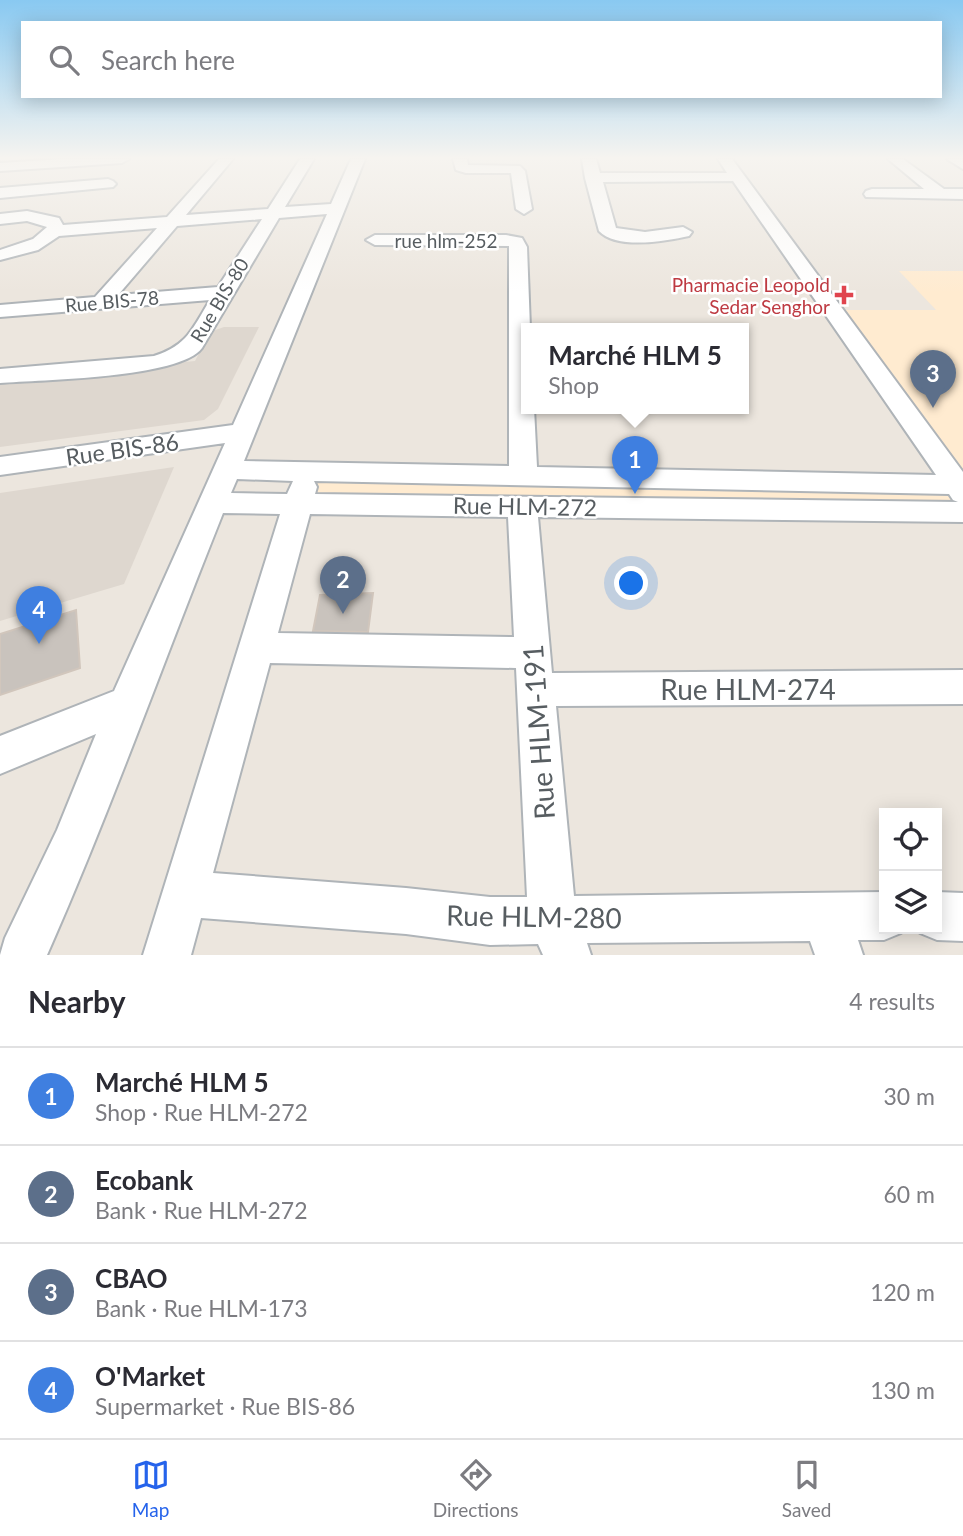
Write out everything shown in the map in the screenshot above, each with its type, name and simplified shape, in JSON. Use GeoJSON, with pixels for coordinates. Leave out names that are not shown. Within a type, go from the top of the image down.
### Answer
{"type":"FeatureCollection","features":[{"type":"Feature","properties":{"kind":"street"},"geometry":{"type":"LineString","coordinates":[[0,255],[32,246],[51,236],[54,226],[81,204]]}},
{"type":"Feature","properties":{"kind":"street"},"geometry":{"type":"LineString","coordinates":[[102,302],[186,204]]}},
{"type":"Feature","properties":{"kind":"street","name":"Rue BIS-80"},"geometry":{"type":"LineString","coordinates":[[0,376],[157,363],[191,348],[278,204]]}},
{"type":"Feature","properties":{"kind":"street"},"geometry":{"type":"LineString","coordinates":[[22,955],[73,845],[128,703],[340,204]]}},
{"type":"Feature","properties":{"kind":"street"},"geometry":{"type":"LineString","coordinates":[[523,204],[524,209]]}},
{"type":"Feature","properties":{"kind":"street"},"geometry":{"type":"LineString","coordinates":[[600,204],[608,231],[629,236],[667,236],[683,232]]}},
{"type":"Feature","properties":{"kind":"street"},"geometry":{"type":"LineString","coordinates":[[757,204],[961,494]]}},
{"type":"Feature","properties":{"kind":"street"},"geometry":{"type":"LineString","coordinates":[[0,219],[27,216],[54,226],[170,222],[338,208]]}},
{"type":"Feature","properties":{"kind":"street","name":"rue hlm-252"},"geometry":{"type":"LineString","coordinates":[[375,240],[516,242]]}},
{"type":"Feature","properties":{"kind":"street","name":"Rue HLM-191"},"geometry":{"type":"LineString","coordinates":[[516,242],[522,491],[533,672],[559,937]]}},
{"type":"Feature","properties":{"kind":"street","name":"Rue BIS-78"},"geometry":{"type":"LineString","coordinates":[[0,311],[224,293]]}},
{"type":"Feature","properties":{"kind":"street","name":"Rue BIS-86"},"geometry":{"type":"LineString","coordinates":[[0,466],[243,432]]}},
{"type":"Feature","properties":{"kind":"street","name":"Rue HLM-272"},"geometry":{"type":"LineString","coordinates":[[227,470],[303,488]]}},
{"type":"Feature","properties":{"kind":"street"},"geometry":{"type":"LineString","coordinates":[[167,955],[303,488]]}},
{"type":"Feature","properties":{"kind":"street","name":"Rue HLM-272"},"geometry":{"type":"LineString","coordinates":[[214,503],[303,488],[961,494]]}},
{"type":"Feature","properties":{"kind":"street","name":"Rue HLM-274"},"geometry":{"type":"LineString","coordinates":[[255,648],[533,672],[963,687]]}},
{"type":"Feature","properties":{"kind":"street"},"geometry":{"type":"LineString","coordinates":[[0,755],[128,703]]}},
{"type":"Feature","properties":{"kind":"street","name":"Rue HLM-280"},"geometry":{"type":"LineString","coordinates":[[184,894],[406,911],[490,921],[559,937],[833,935],[879,918]]}},
{"type":"Feature","properties":{"kind":"street"},"geometry":{"type":"LineString","coordinates":[[942,916],[963,917]]}},
{"type":"Feature","properties":{"kind":"shaded area"},"geometry":{"type":"Polygon","coordinates":[[[899,271],[963,271],[963,471],[840,310],[936,310],[899,271]]]}},
{"type":"Feature","properties":{"kind":"shaded area"},"geometry":{"type":"Polygon","coordinates":[[[224,327],[259,327],[218,409],[204,420],[0,447],[0,381],[195,361],[210,332],[224,327]]]}},
{"type":"Feature","properties":{"kind":"shaded area"},"geometry":{"type":"Polygon","coordinates":[[[174,467],[124,584],[0,621],[0,493],[174,467]]]}},
{"type":"Feature","properties":{"kind":"shaded area"},"geometry":{"type":"Polygon","coordinates":[[[312,477],[963,489],[963,508],[305,499],[312,477]]]}},
{"type":"Feature","properties":{"kind":"building"},"geometry":{"type":"Polygon","coordinates":[[[373,593],[368,632],[313,631],[320,595],[373,593]]]}},
{"type":"Feature","properties":{"kind":"building"},"geometry":{"type":"Polygon","coordinates":[[[76,610],[80,668],[0,695],[0,634],[76,610]]]}},
{"type":"Feature","properties":{"kind":"place","name":"Pharmacie Leopold Sedar Senghor"},"geometry":{"type":"Point","coordinates":[844,295]}},
{"type":"Feature","properties":{"kind":"place","name":"CBAO"},"geometry":{"type":"Point","coordinates":[933,408]}},
{"type":"Feature","properties":{"kind":"place","name":"Marché HLM 5"},"geometry":{"type":"Point","coordinates":[635,494]}},
{"type":"Feature","properties":{"kind":"place","name":"Ecobank"},"geometry":{"type":"Point","coordinates":[343,614]}},
{"type":"Feature","properties":{"kind":"place","name":"O'Market"},"geometry":{"type":"Point","coordinates":[39,644]}}]}
